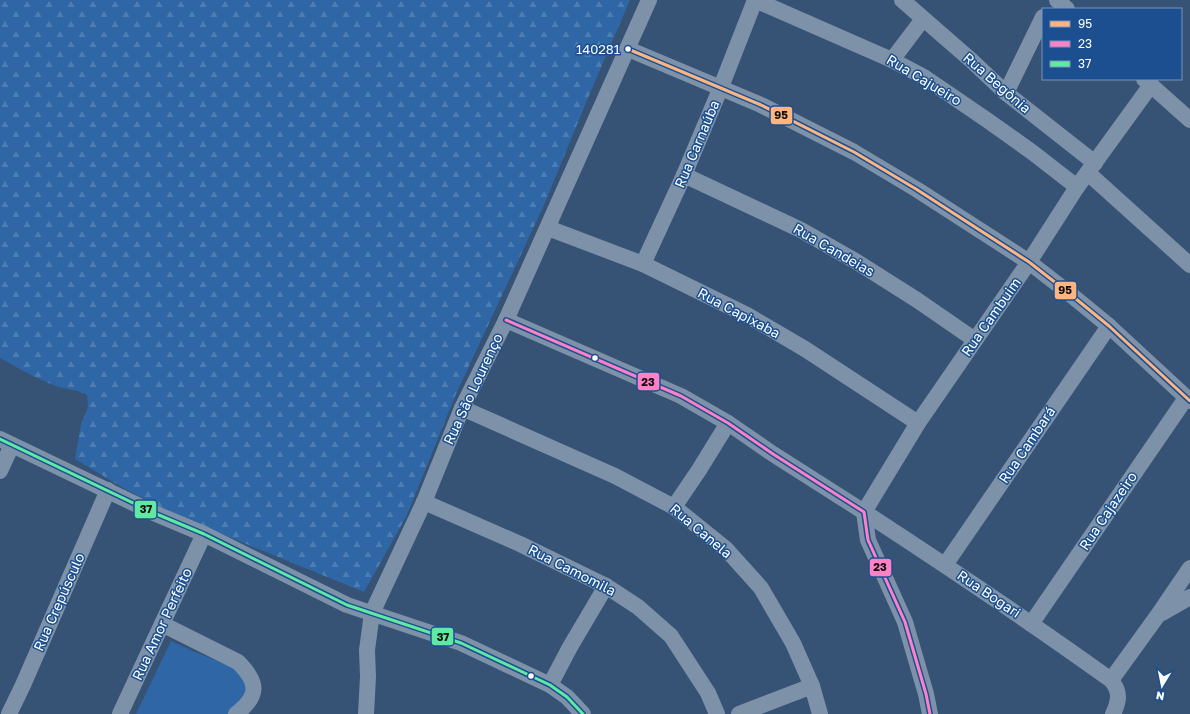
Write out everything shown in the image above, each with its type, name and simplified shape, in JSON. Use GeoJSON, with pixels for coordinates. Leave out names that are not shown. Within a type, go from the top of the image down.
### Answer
{"type":"FeatureCollection","features":[{"type":"Feature","properties":{"kind":"street","name":"Rua São Lourenço"},"geometry":{"type":"LineString","coordinates":[[366,714],[368,677],[367,650],[372,613],[424,502],[462,408],[506,320],[649,0]]}},
{"type":"Feature","properties":{"kind":"street","name":"Rua Cajueiro"},"geometry":{"type":"LineString","coordinates":[[755,0],[892,60],[924,77],[1032,152],[1077,187]]}},
{"type":"Feature","properties":{"kind":"street","name":"Rua Carnaúba"},"geometry":{"type":"LineString","coordinates":[[643,264],[684,175],[721,87],[755,0]]}},
{"type":"Feature","properties":{"kind":"street","name":"Rua Begônia"},"geometry":{"type":"LineString","coordinates":[[902,0],[1092,168]]}},
{"type":"Feature","properties":{"kind":"street"},"geometry":{"type":"LineString","coordinates":[[1057,0],[1065,8]]}},
{"type":"Feature","properties":{"kind":"street"},"geometry":{"type":"LineString","coordinates":[[892,60],[923,19]]}},
{"type":"Feature","properties":{"kind":"street"},"geometry":{"type":"LineString","coordinates":[[1006,93],[1042,19]]}},
{"type":"Feature","properties":{"kind":"street"},"geometry":{"type":"LineString","coordinates":[[628,49],[761,105],[854,152],[916,189],[1029,262],[1109,326],[1146,359],[1188,400]]}},
{"type":"Feature","properties":{"kind":"street"},"geometry":{"type":"LineString","coordinates":[[1147,82],[1190,120]]}},
{"type":"Feature","properties":{"kind":"street","name":"Rua Cambuim"},"geometry":{"type":"LineString","coordinates":[[864,512],[918,423],[1029,262],[1147,82]]}},
{"type":"Feature","properties":{"kind":"street"},"geometry":{"type":"LineString","coordinates":[[1092,168],[1190,265]]}},
{"type":"Feature","properties":{"kind":"street","name":"Rua Candeias"},"geometry":{"type":"LineString","coordinates":[[684,175],[801,230],[857,262],[975,340]]}},
{"type":"Feature","properties":{"kind":"street","name":"Rua Capixaba"},"geometry":{"type":"LineString","coordinates":[[548,228],[643,264],[754,319],[805,349],[918,423]]}},
{"type":"Feature","properties":{"kind":"street","name":"Rua Bogari"},"geometry":{"type":"LineString","coordinates":[[506,320],[681,396],[728,423],[773,454],[945,565],[1111,680]]}},
{"type":"Feature","properties":{"kind":"street","name":"Rua Cambará"},"geometry":{"type":"LineString","coordinates":[[945,565],[1109,326]]}},
{"type":"Feature","properties":{"kind":"street","name":"Rua Cajazeiro"},"geometry":{"type":"LineString","coordinates":[[1031,624],[1188,400]]}},
{"type":"Feature","properties":{"kind":"street","name":"Rua Canela"},"geometry":{"type":"LineString","coordinates":[[462,408],[616,476],[674,506],[726,550],[761,588],[793,642],[812,686],[820,714]]}},
{"type":"Feature","properties":{"kind":"street"},"geometry":{"type":"LineString","coordinates":[[674,506],[699,470],[728,423]]}},
{"type":"Feature","properties":{"kind":"street"},"geometry":{"type":"LineString","coordinates":[[0,471],[6,442],[204,534],[347,605],[461,643],[550,685],[567,697],[583,714]]}},
{"type":"Feature","properties":{"kind":"street","name":"Rua Crepúsculo"},"geometry":{"type":"LineString","coordinates":[[9,714],[27,678],[108,490]]}},
{"type":"Feature","properties":{"kind":"street","name":"Rua Camomila"},"geometry":{"type":"LineString","coordinates":[[424,502],[520,544],[606,586],[638,607],[671,636],[708,693],[717,714]]}},
{"type":"Feature","properties":{"kind":"street"},"geometry":{"type":"LineString","coordinates":[[864,512],[868,540],[905,622],[926,694],[930,714]]}},
{"type":"Feature","properties":{"kind":"street","name":"Rua Amor Perfeito"},"geometry":{"type":"LineString","coordinates":[[120,714],[204,534]]}},
{"type":"Feature","properties":{"kind":"street"},"geometry":{"type":"LineString","coordinates":[[1113,714],[1118,700],[1118,692],[1117,687],[1111,680],[1190,568]]}},
{"type":"Feature","properties":{"kind":"street"},"geometry":{"type":"LineString","coordinates":[[550,685],[570,647],[606,586]]}},
{"type":"Feature","properties":{"kind":"street"},"geometry":{"type":"LineString","coordinates":[[1158,615],[1190,597]]}},
{"type":"Feature","properties":{"kind":"street"},"geometry":{"type":"LineString","coordinates":[[162,624],[238,662],[247,671],[252,683],[253,691],[251,700],[236,714]]}},
{"type":"Feature","properties":{"kind":"street"},"geometry":{"type":"LineString","coordinates":[[739,714],[812,686]]}},
{"type":"Feature","properties":{"kind":"green space"},"geometry":{"type":"Polygon","coordinates":[[[0,0],[630,0],[544,205],[456,394],[406,517],[364,592],[187,520],[125,489],[75,459],[81,424],[88,407],[87,395],[49,383],[0,358],[0,0]]]}},
{"type":"Feature","properties":{"kind":"green space"},"geometry":{"type":"Polygon","coordinates":[[[171,641],[236,668],[249,684],[250,697],[228,714],[136,714],[171,641]]]}},
{"type":"Feature","properties":{"kind":"transit line","name":"95"},"geometry":{"type":"LineString","coordinates":[[628,49],[761,105],[854,152],[916,189],[1029,262],[1109,326],[1190,401]]}},
{"type":"Feature","properties":{"kind":"transit line","name":"23"},"geometry":{"type":"LineString","coordinates":[[506,320],[681,396],[728,423],[773,454],[864,512],[868,540],[905,622],[926,694],[930,714]]}},
{"type":"Feature","properties":{"kind":"transit line","name":"37"},"geometry":{"type":"LineString","coordinates":[[0,439],[154,513],[204,534],[347,605],[461,643],[550,685],[567,697],[583,714]]}},
{"type":"Feature","properties":{"kind":"place","name":"140281"},"geometry":{"type":"Point","coordinates":[628,49]}}]}
